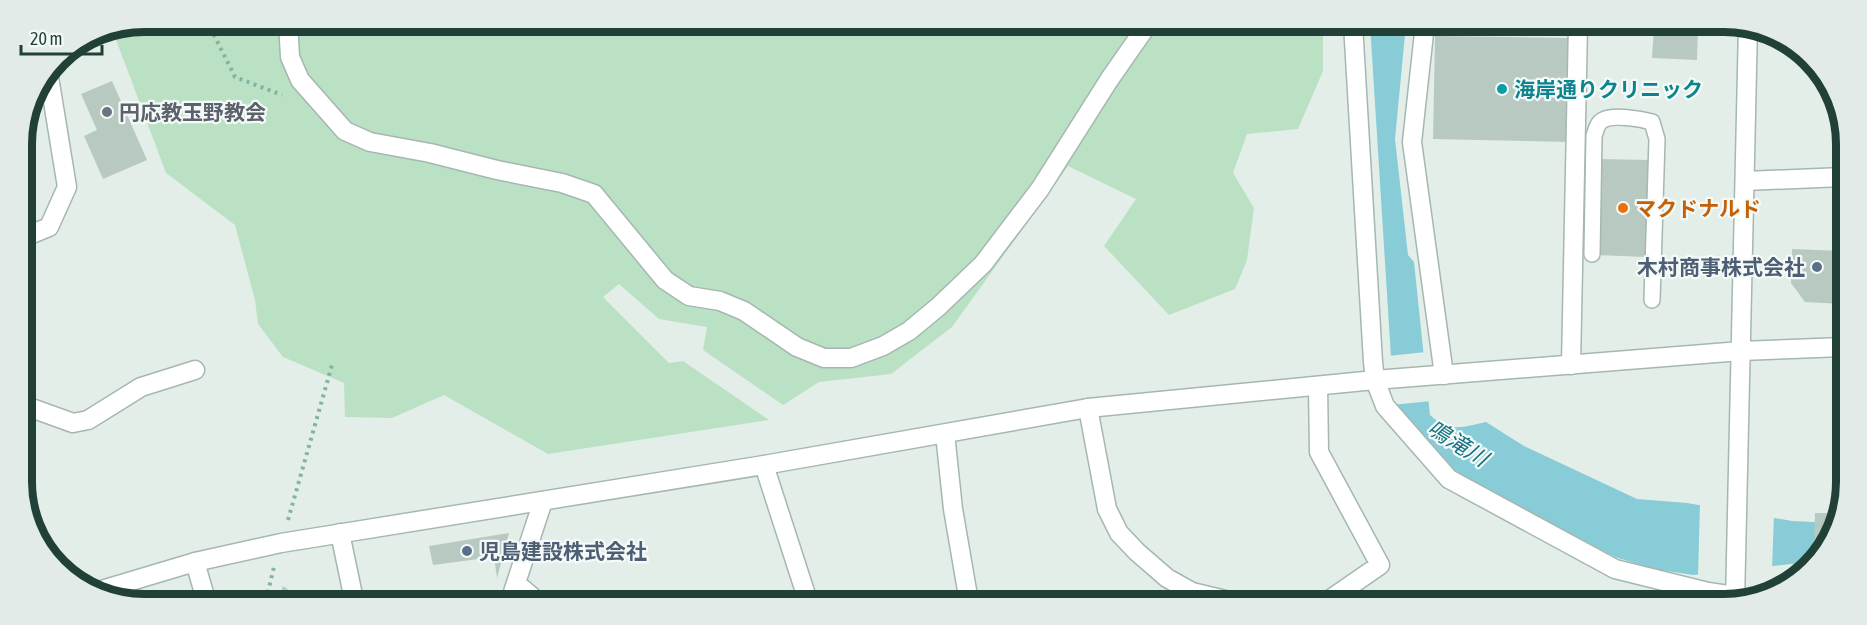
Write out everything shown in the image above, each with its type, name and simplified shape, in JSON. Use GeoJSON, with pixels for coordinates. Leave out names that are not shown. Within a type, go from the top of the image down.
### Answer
{"type":"FeatureCollection","features":[{"type":"Feature","properties":{"kind":"street"},"geometry":{"type":"LineString","coordinates":[[289,32],[290,57],[300,80],[345,131],[370,142],[562,183],[594,194],[665,280],[689,296],[720,301],[744,311],[797,347],[824,358],[851,358],[883,346],[909,331],[983,264],[1040,189],[1142,32]]}},
{"type":"Feature","properties":{"kind":"street"},"geometry":{"type":"LineString","coordinates":[[1354,32],[1385,406],[1449,479],[1615,569],[1712,593]]}},
{"type":"Feature","properties":{"kind":"street"},"geometry":{"type":"LineString","coordinates":[[1424,32],[1412,142],[1438,375]]}},
{"type":"Feature","properties":{"kind":"street"},"geometry":{"type":"LineString","coordinates":[[1571,366],[1578,32]]}},
{"type":"Feature","properties":{"kind":"street"},"geometry":{"type":"LineString","coordinates":[[1735,593],[1748,34]]}},
{"type":"Feature","properties":{"kind":"street"},"geometry":{"type":"LineString","coordinates":[[32,234],[49,227],[67,187],[50,81]]}},
{"type":"Feature","properties":{"kind":"street"},"geometry":{"type":"LineString","coordinates":[[1745,181],[1836,177]]}},
{"type":"Feature","properties":{"kind":"street"},"geometry":{"type":"LineString","coordinates":[[109,588],[195,562],[281,543],[764,465],[1088,408],[1438,375],[1741,351],[1836,346]]}},
{"type":"Feature","properties":{"kind":"street"},"geometry":{"type":"LineString","coordinates":[[32,408],[73,423],[88,420],[141,387],[195,370]]}},
{"type":"Feature","properties":{"kind":"street"},"geometry":{"type":"LineString","coordinates":[[1318,386],[1320,452],[1380,565],[1338,593]]}},
{"type":"Feature","properties":{"kind":"street"},"geometry":{"type":"LineString","coordinates":[[1088,408],[1107,509],[1119,532],[1137,552],[1176,583],[1198,593]]}},
{"type":"Feature","properties":{"kind":"street"},"geometry":{"type":"LineString","coordinates":[[945,434],[953,509],[968,593]]}},
{"type":"Feature","properties":{"kind":"street"},"geometry":{"type":"LineString","coordinates":[[764,465],[805,594]]}},
{"type":"Feature","properties":{"kind":"street"},"geometry":{"type":"LineString","coordinates":[[513,592],[543,501]]}},
{"type":"Feature","properties":{"kind":"street"},"geometry":{"type":"LineString","coordinates":[[340,533],[353,594]]}},
{"type":"Feature","properties":{"kind":"street"},"geometry":{"type":"LineString","coordinates":[[195,562],[204,594]]}},
{"type":"Feature","properties":{"kind":"lane"},"geometry":{"type":"LineString","coordinates":[[1592,254],[1594,136],[1597,127],[1602,120],[1610,118],[1641,119],[1652,122],[1657,139],[1652,300]]}},
{"type":"Feature","properties":{"kind":"path"},"geometry":{"type":"LineString","coordinates":[[213,32],[235,76],[290,98]]}},
{"type":"Feature","properties":{"kind":"path"},"geometry":{"type":"LineString","coordinates":[[268,594],[332,365]]}},
{"type":"Feature","properties":{"kind":"green space"},"geometry":{"type":"Polygon","coordinates":[[[137,32],[1323,32],[1323,71],[1298,129],[1247,134],[1233,173],[1254,208],[1247,260],[1235,289],[1169,315],[1104,246],[1136,199],[1068,166],[952,327],[891,374],[819,382],[783,405],[703,350],[707,327],[659,319],[619,284],[603,297],[669,363],[683,361],[769,420],[548,454],[444,395],[392,418],[345,417],[344,383],[283,357],[258,324],[255,300],[235,225],[166,173],[114,35],[137,32]]]}},
{"type":"Feature","properties":{"kind":"water","name":"鳴滝川"},"geometry":{"type":"Polygon","coordinates":[[[1371,32],[1405,32],[1395,139],[1408,255],[1414,262],[1430,415],[1437,421],[1457,427],[1486,422],[1524,446],[1637,499],[1687,503],[1792,521],[1827,523],[1817,544],[1799,564],[1693,575],[1654,569],[1615,557],[1460,476],[1394,405],[1371,32]]]}},
{"type":"Feature","properties":{"kind":"pier"},"geometry":{"type":"Polygon","coordinates":[[[1426,352],[1432,401],[1391,405],[1388,356],[1426,352]]]}},
{"type":"Feature","properties":{"kind":"pier"},"geometry":{"type":"Polygon","coordinates":[[[1700,502],[1774,515],[1772,569],[1698,577],[1700,502]]]}},
{"type":"Feature","properties":{"kind":"building"},"geometry":{"type":"Polygon","coordinates":[[[1654,32],[1698,32],[1697,60],[1652,58],[1654,32]]]}},
{"type":"Feature","properties":{"kind":"building","name":"海岸通りクリニック"},"geometry":{"type":"Polygon","coordinates":[[[1435,36],[1571,38],[1569,142],[1433,139],[1435,36]]]}},
{"type":"Feature","properties":{"kind":"building","name":"円応教玉野教会"},"geometry":{"type":"Polygon","coordinates":[[[112,81],[147,160],[103,179],[84,136],[97,130],[81,94],[112,81]]]}},
{"type":"Feature","properties":{"kind":"building","name":"マクドナルド"},"geometry":{"type":"Polygon","coordinates":[[[1599,159],[1650,160],[1647,257],[1596,255],[1599,159]]]}},
{"type":"Feature","properties":{"kind":"building","name":"木村商事株式会社"},"geometry":{"type":"Polygon","coordinates":[[[1792,249],[1836,251],[1836,304],[1805,302],[1791,283],[1792,249]]]}},
{"type":"Feature","properties":{"kind":"building"},"geometry":{"type":"Polygon","coordinates":[[[1815,513],[1828,513],[1827,524],[1814,547],[1815,513]]]}},
{"type":"Feature","properties":{"kind":"building","name":"児島建設株式会社"},"geometry":{"type":"Polygon","coordinates":[[[509,533],[497,578],[494,557],[433,565],[429,546],[509,533]]]}},
{"type":"Feature","properties":{"kind":"building"},"geometry":{"type":"Polygon","coordinates":[[[283,586],[290,591],[290,594],[281,594],[283,586]]]}},
{"type":"Feature","properties":{"kind":"place","name":"海岸通りクリニック"},"geometry":{"type":"Point","coordinates":[1502,89]}},
{"type":"Feature","properties":{"kind":"place","name":"円応教玉野教会"},"geometry":{"type":"Point","coordinates":[107,112]}},
{"type":"Feature","properties":{"kind":"place","name":"マクドナルド"},"geometry":{"type":"Point","coordinates":[1623,208]}},
{"type":"Feature","properties":{"kind":"place","name":"木村商事株式会社"},"geometry":{"type":"Point","coordinates":[1817,267]}},
{"type":"Feature","properties":{"kind":"place","name":"児島建設株式会社"},"geometry":{"type":"Point","coordinates":[467,551]}}]}
